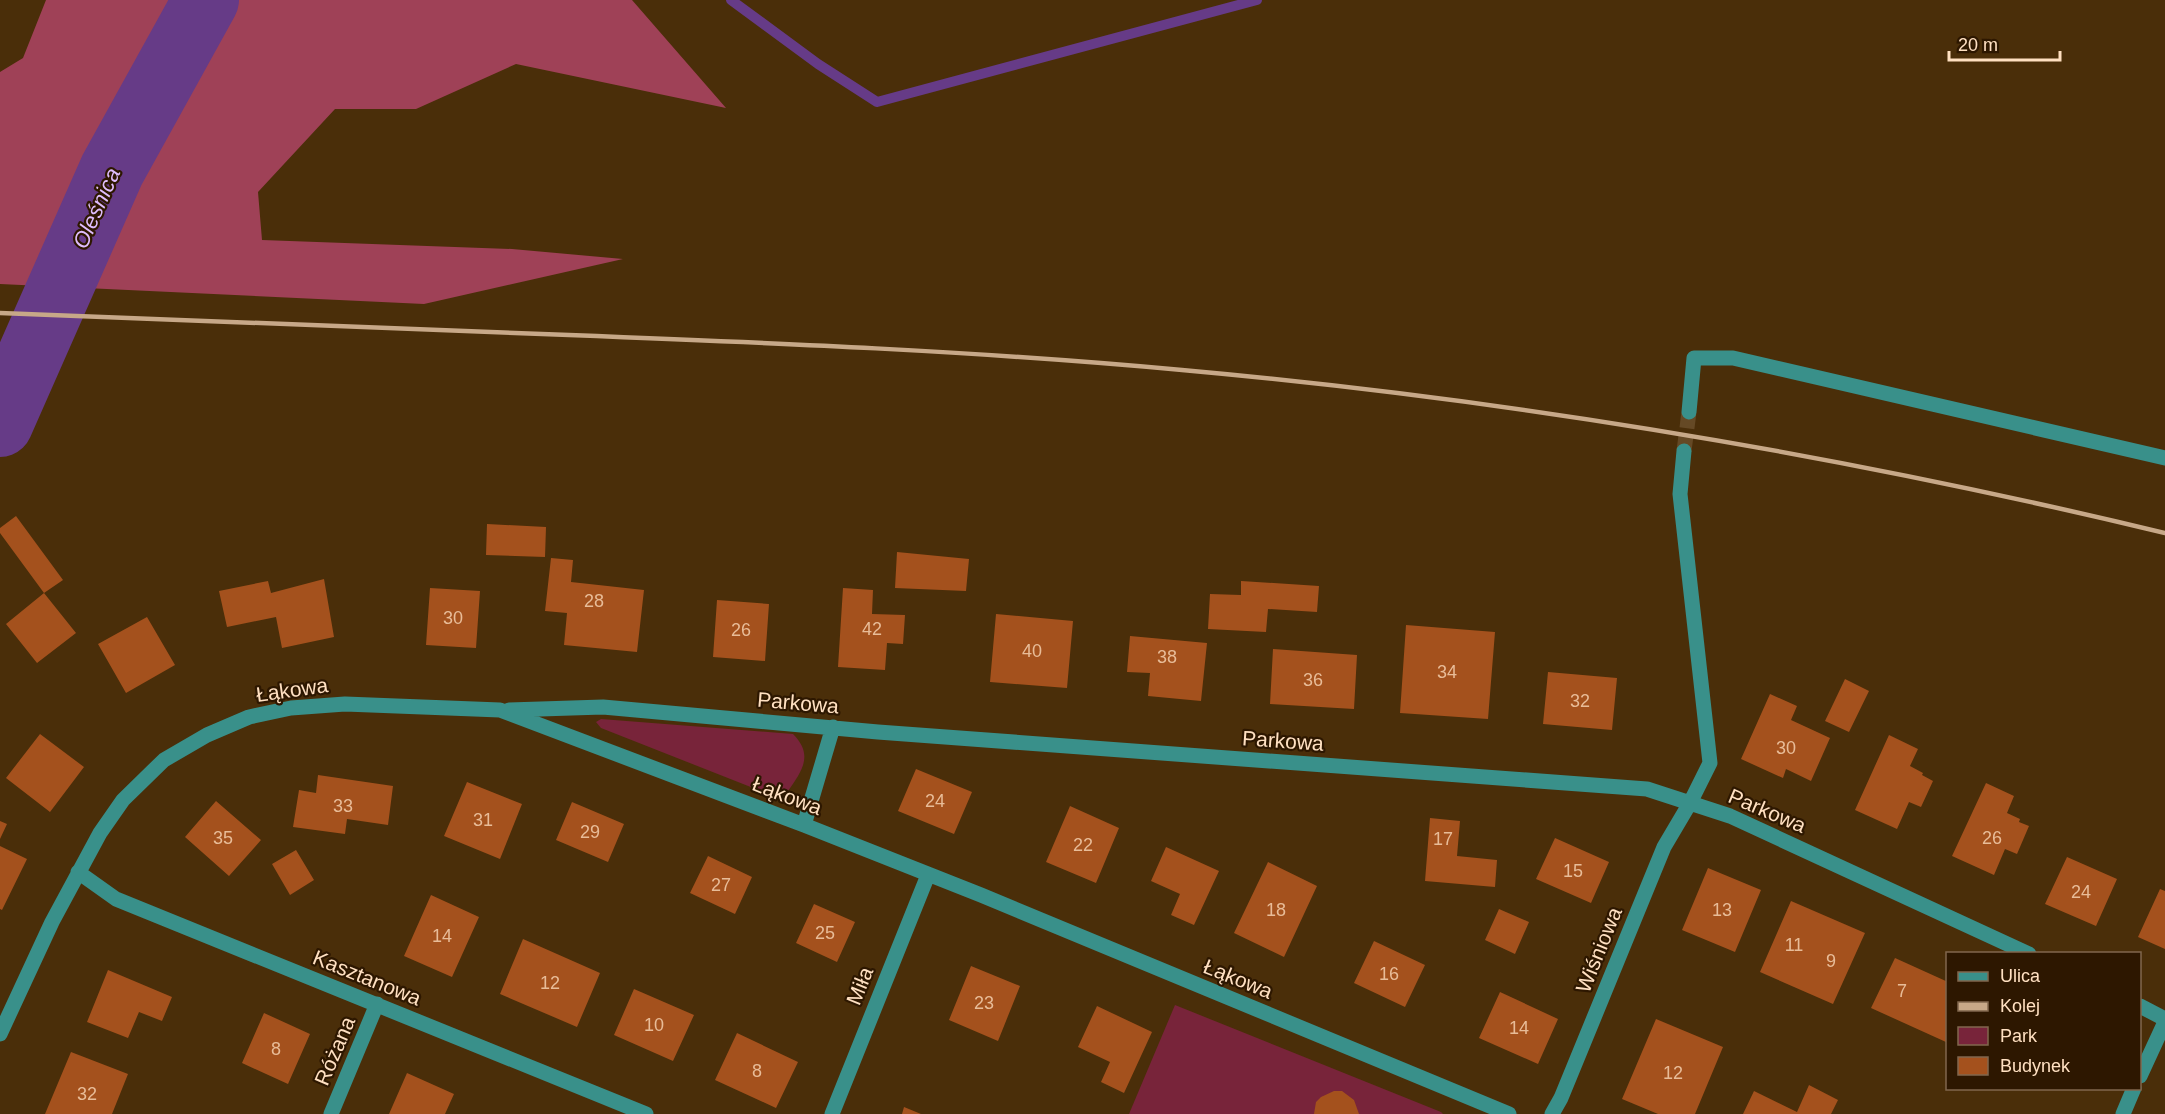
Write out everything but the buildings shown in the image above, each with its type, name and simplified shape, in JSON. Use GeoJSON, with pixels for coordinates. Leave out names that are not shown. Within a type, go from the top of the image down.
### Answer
{"type":"FeatureCollection","features":[{"type":"Feature","properties":{"kind":"street"},"geometry":{"type":"LineString","coordinates":[[1689,412],[1694,358],[1732,358],[2165,458]]}},
{"type":"Feature","properties":{"kind":"street","name":"Wiśniowa"},"geometry":{"type":"LineString","coordinates":[[1552,1114],[1561,1098],[1664,847],[1690,804],[1710,763],[1680,494],[1684,451]]}},
{"type":"Feature","properties":{"kind":"street","name":"Łąkowa"},"geometry":{"type":"LineString","coordinates":[[0,1034],[78,872],[100,833],[123,800],[164,760],[207,735],[249,717],[291,708],[345,704],[500,710],[928,874],[1509,1114]]}},
{"type":"Feature","properties":{"kind":"street","name":"Parkowa"},"geometry":{"type":"LineString","coordinates":[[500,710],[603,707],[878,732],[1647,789],[1730,816],[2025,952]]}},
{"type":"Feature","properties":{"kind":"street"},"geometry":{"type":"LineString","coordinates":[[804,825],[833,727]]}},
{"type":"Feature","properties":{"kind":"street","name":"Kasztanowa"},"geometry":{"type":"LineString","coordinates":[[78,872],[116,899],[646,1114]]}},
{"type":"Feature","properties":{"kind":"street","name":"Miła"},"geometry":{"type":"LineString","coordinates":[[832,1114],[928,874]]}},
{"type":"Feature","properties":{"kind":"street","name":"Różana"},"geometry":{"type":"LineString","coordinates":[[331,1114],[377,1004]]}},
{"type":"Feature","properties":{"kind":"street"},"geometry":{"type":"LineString","coordinates":[[2141,1007],[2165,1021],[2141,1072]]}},
{"type":"Feature","properties":{"kind":"street"},"geometry":{"type":"LineString","coordinates":[[2123,1114],[2134,1090]]}},
{"type":"Feature","properties":{"kind":"green space"},"geometry":{"type":"Polygon","coordinates":[[[601,719],[793,734],[803,749],[804,763],[788,791],[771,795],[601,728],[596,722],[601,719]]]}},
{"type":"Feature","properties":{"kind":"green space"},"geometry":{"type":"Polygon","coordinates":[[[1175,1005],[1441,1112],[1443,1114],[1129,1114],[1175,1005]]]}},
{"type":"Feature","properties":{"kind":"shaded area"},"geometry":{"type":"Polygon","coordinates":[[[46,0],[632,0],[726,108],[516,64],[416,109],[335,109],[258,192],[262,240],[512,249],[623,259],[424,304],[0,284],[0,72],[23,58],[46,0]]]}},
{"type":"Feature","properties":{"kind":"waterway","name":"Oleśnica"},"geometry":{"type":"LineString","coordinates":[[0,424],[112,170],[206,0]]}},
{"type":"Feature","properties":{"kind":"waterway"},"geometry":{"type":"LineString","coordinates":[[731,0],[818,64],[877,102],[1257,0]]}},
{"type":"Feature","properties":{"kind":"tunnel"},"geometry":{"type":"LineString","coordinates":[[1684,451],[1689,412]]}},
{"type":"Feature","properties":{"kind":"railway"},"geometry":{"type":"LineString","coordinates":[[0,313],[876,348],[1105,363],[1306,382],[1553,414],[1799,455],[1921,479],[2165,533]]}}]}
